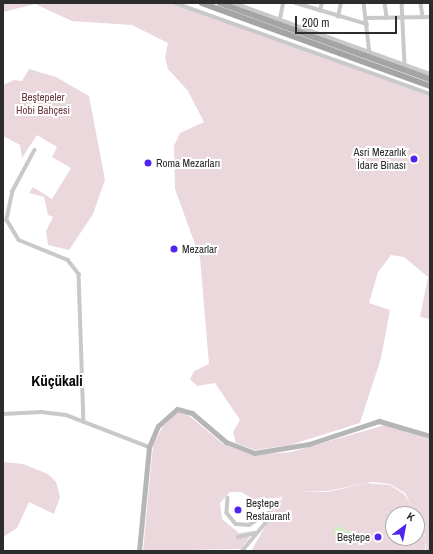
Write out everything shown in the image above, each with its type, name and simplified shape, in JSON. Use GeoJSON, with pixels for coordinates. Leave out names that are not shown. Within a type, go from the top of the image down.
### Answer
{"type":"FeatureCollection","features":[{"type":"Feature","properties":{"kind":"main road"},"geometry":{"type":"LineString","coordinates":[[202,3],[430,86]]}},
{"type":"Feature","properties":{"kind":"main road"},"geometry":{"type":"LineString","coordinates":[[220,3],[233,4],[370,55],[430,80]]}},
{"type":"Feature","properties":{"kind":"street"},"geometry":{"type":"LineString","coordinates":[[175,3],[430,94]]}},
{"type":"Feature","properties":{"kind":"street"},"geometry":{"type":"LineString","coordinates":[[250,9],[251,3]]}},
{"type":"Feature","properties":{"kind":"street"},"geometry":{"type":"LineString","coordinates":[[280,19],[283,3]]}},
{"type":"Feature","properties":{"kind":"street"},"geometry":{"type":"LineString","coordinates":[[296,3],[367,24]]}},
{"type":"Feature","properties":{"kind":"street"},"geometry":{"type":"LineString","coordinates":[[320,11],[322,3]]}},
{"type":"Feature","properties":{"kind":"street"},"geometry":{"type":"LineString","coordinates":[[338,16],[341,3]]}},
{"type":"Feature","properties":{"kind":"street"},"geometry":{"type":"LineString","coordinates":[[364,3],[370,55]]}},
{"type":"Feature","properties":{"kind":"street"},"geometry":{"type":"LineString","coordinates":[[385,3],[387,18]]}},
{"type":"Feature","properties":{"kind":"street"},"geometry":{"type":"LineString","coordinates":[[402,3],[404,17],[405,65]]}},
{"type":"Feature","properties":{"kind":"street"},"geometry":{"type":"LineString","coordinates":[[421,3],[423,17]]}},
{"type":"Feature","properties":{"kind":"street"},"geometry":{"type":"LineString","coordinates":[[233,4],[280,19],[370,55],[430,74]]}},
{"type":"Feature","properties":{"kind":"street"},"geometry":{"type":"LineString","coordinates":[[366,18],[430,17]]}},
{"type":"Feature","properties":{"kind":"street"},"geometry":{"type":"LineString","coordinates":[[35,150],[13,191],[8,220],[19,240],[68,260],[79,274],[84,422]]}},
{"type":"Feature","properties":{"kind":"street"},"geometry":{"type":"LineString","coordinates":[[140,551],[149,447],[165,418],[181,408],[226,442],[254,453],[302,446],[379,421],[430,436]]}},
{"type":"Feature","properties":{"kind":"street"},"geometry":{"type":"LineString","coordinates":[[3,414],[41,412],[84,422],[149,447]]}},
{"type":"Feature","properties":{"kind":"street"},"geometry":{"type":"LineString","coordinates":[[228,498],[227,513],[236,524],[249,525],[271,511]]}},
{"type":"Feature","properties":{"kind":"street"},"geometry":{"type":"LineString","coordinates":[[242,551],[258,532],[275,502]]}},
{"type":"Feature","properties":{"kind":"street"},"geometry":{"type":"LineString","coordinates":[[238,537],[258,532]]}},
{"type":"Feature","properties":{"kind":"green space"},"geometry":{"type":"Polygon","coordinates":[[[3,3],[174,3],[430,95],[430,319],[420,317],[428,277],[404,257],[391,255],[378,272],[369,303],[390,310],[381,358],[360,423],[290,445],[255,450],[236,443],[233,432],[240,420],[215,383],[197,386],[190,379],[194,371],[209,364],[200,258],[175,189],[174,146],[180,133],[204,122],[188,91],[168,69],[165,58],[168,43],[132,25],[72,21],[35,4],[3,12],[3,3]]]}},
{"type":"Feature","properties":{"kind":"green space","name":"Beştepeler Hobi Bahçesi"},"geometry":{"type":"Polygon","coordinates":[[[29,69],[56,77],[89,96],[105,180],[93,214],[69,250],[48,245],[46,231],[53,217],[48,215],[44,197],[29,193],[33,187],[52,199],[71,168],[52,157],[57,147],[37,135],[22,158],[20,145],[3,136],[3,85],[14,80],[22,81],[29,69]]]}},
{"type":"Feature","properties":{"kind":"green space"},"geometry":{"type":"Polygon","coordinates":[[[177,412],[187,414],[223,444],[254,455],[291,452],[385,425],[430,439],[430,551],[426,551],[425,506],[412,506],[405,493],[390,484],[371,482],[328,491],[300,491],[278,498],[253,499],[241,492],[230,492],[220,503],[222,519],[239,533],[254,531],[241,549],[143,551],[153,445],[163,426],[177,412]]]}},
{"type":"Feature","properties":{"kind":"green space"},"geometry":{"type":"Polygon","coordinates":[[[3,462],[23,464],[48,474],[56,482],[60,497],[54,514],[29,502],[17,528],[3,537],[3,462]]]}},
{"type":"Feature","properties":{"kind":"green space"},"geometry":{"type":"Polygon","coordinates":[[[366,483],[390,485],[404,494],[412,506],[385,506],[385,546],[425,546],[425,551],[251,551],[283,496],[300,491],[328,492],[366,483]]]}},
{"type":"Feature","properties":{"kind":"shaded area"},"geometry":{"type":"Polygon","coordinates":[[[337,526],[350,532],[344,545],[333,533],[337,526]]]}},
{"type":"Feature","properties":{"kind":"place","name":"Asri Mezarlık İdare Binası"},"geometry":{"type":"Point","coordinates":[414,159]}},
{"type":"Feature","properties":{"kind":"place","name":"Roma Mezarları"},"geometry":{"type":"Point","coordinates":[148,163]}},
{"type":"Feature","properties":{"kind":"place","name":"Mezarlar"},"geometry":{"type":"Point","coordinates":[174,249]}},
{"type":"Feature","properties":{"kind":"place","name":"Beştepe Restaurant"},"geometry":{"type":"Point","coordinates":[238,510]}},
{"type":"Feature","properties":{"kind":"place","name":"Beştepe"},"geometry":{"type":"Point","coordinates":[378,537]}},
{"type":"Feature","properties":{"kind":"district","name":"Küçükali"},"geometry":{"type":"Point","coordinates":[57,381]}}]}
